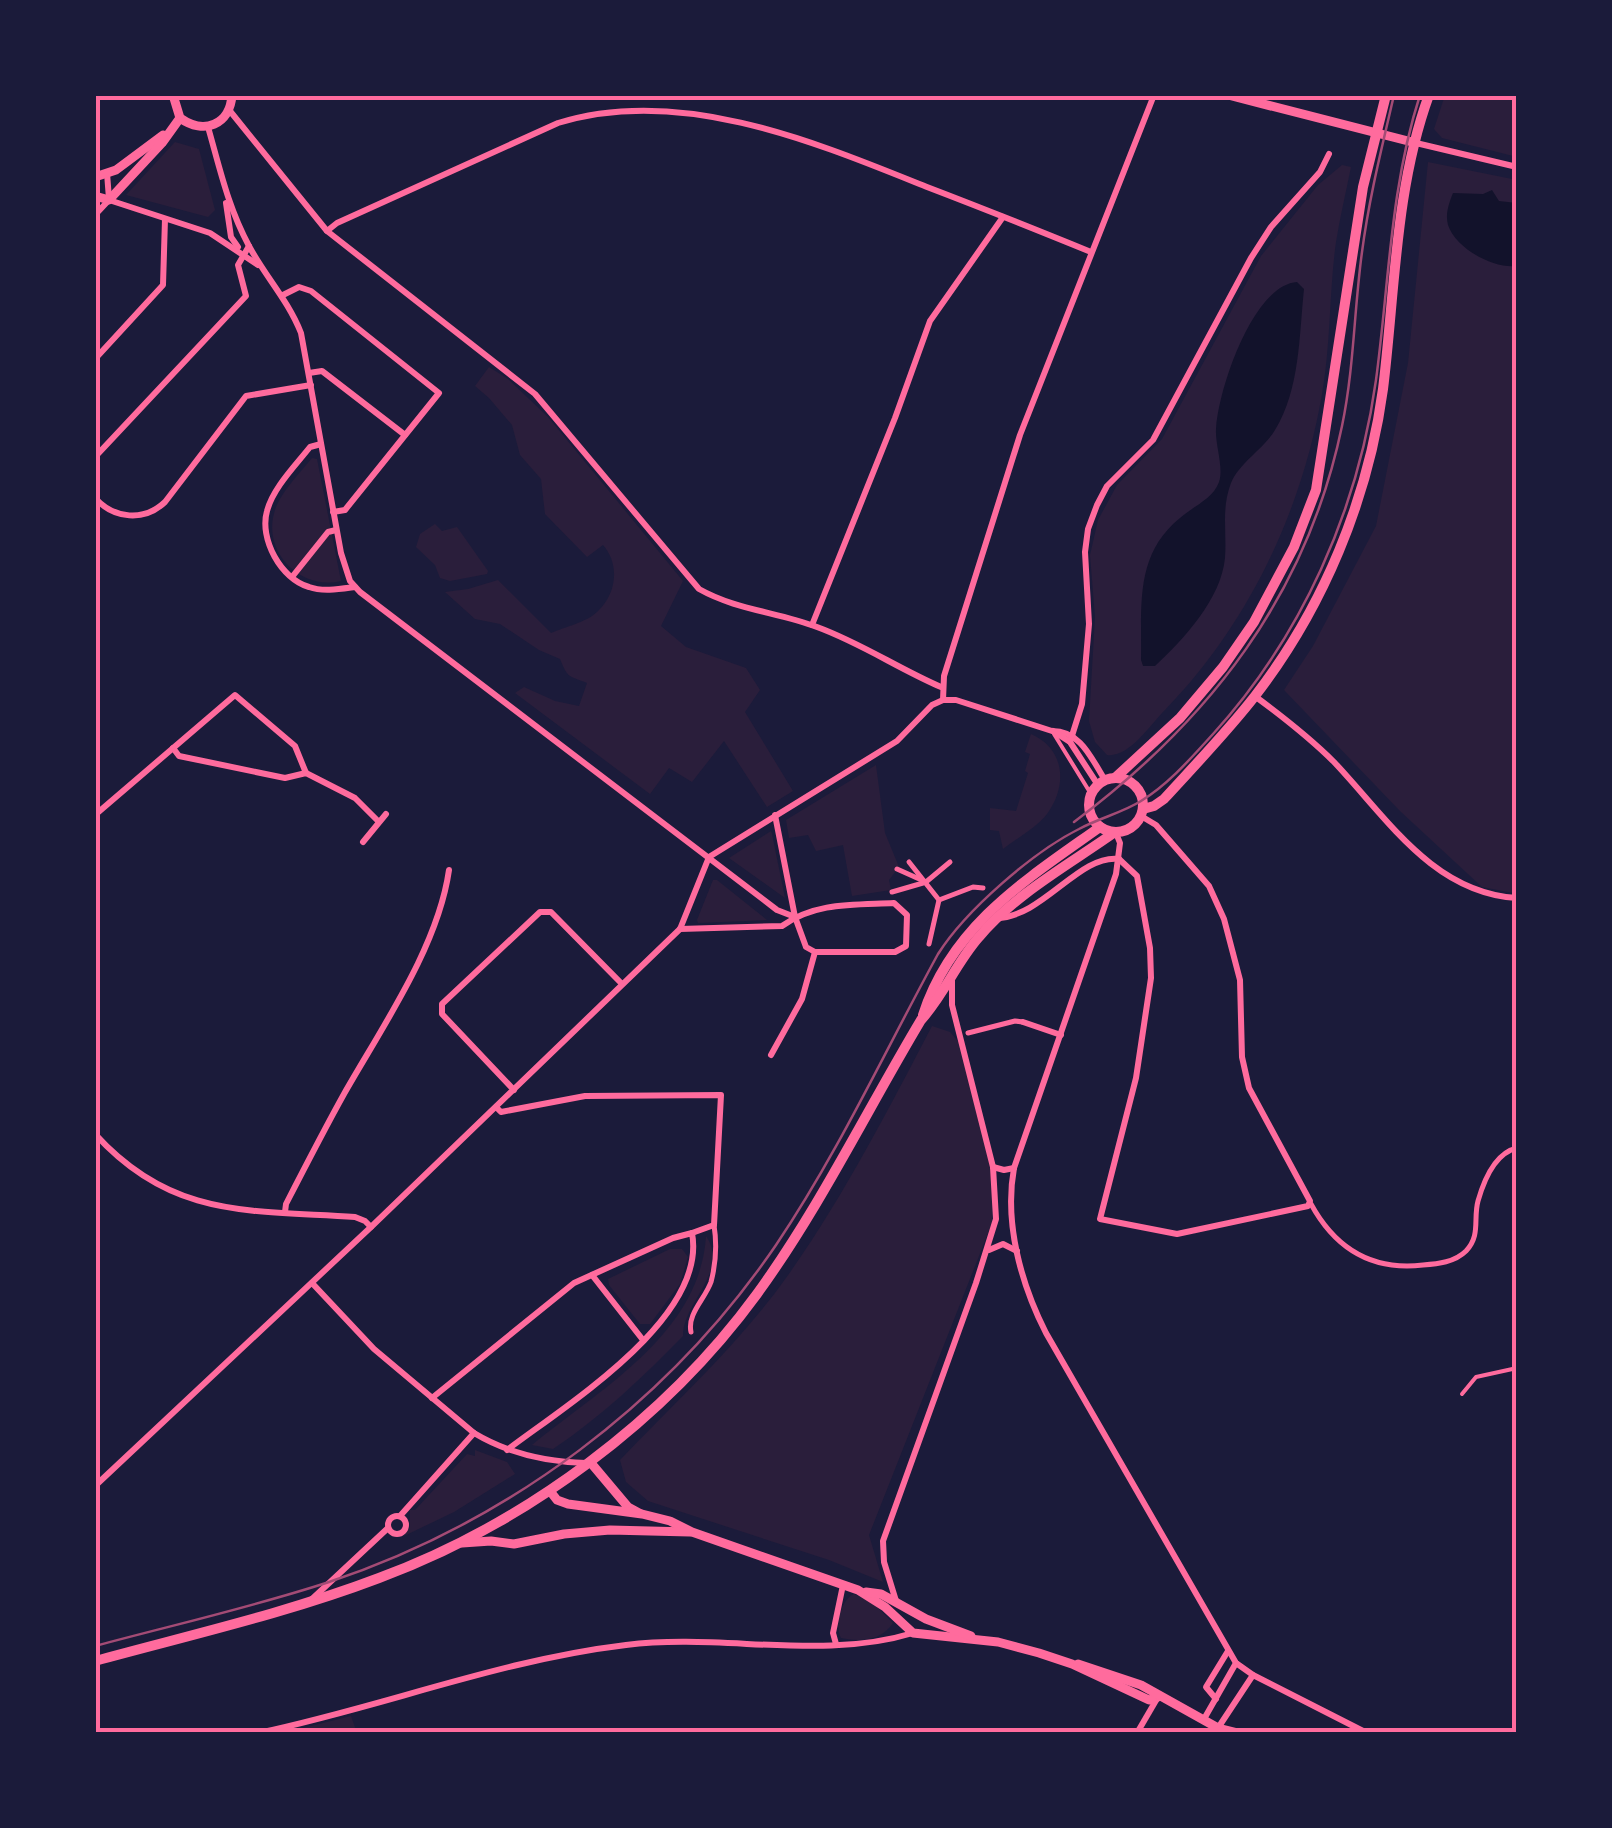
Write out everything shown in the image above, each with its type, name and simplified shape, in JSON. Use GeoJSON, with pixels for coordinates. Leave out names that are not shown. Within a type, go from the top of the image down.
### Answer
{"type":"FeatureCollection","features":[{"type":"Feature","properties":{"kind":"main road"},"geometry":{"type":"LineString","coordinates":[[174,95],[180,118],[197,127],[217,124],[230,111],[232,95]]}},
{"type":"Feature","properties":{"kind":"main road"},"geometry":{"type":"LineString","coordinates":[[1228,95],[1416,142]]}},
{"type":"Feature","properties":{"kind":"main road"},"geometry":{"type":"LineString","coordinates":[[1115,832],[1100,827],[1090,813],[1102,784],[1180,718],[1213,679],[1254,622],[1294,547],[1316,490],[1362,186],[1386,95]]}},
{"type":"Feature","properties":{"kind":"main road"},"geometry":{"type":"LineString","coordinates":[[921,1020],[936,1004],[967,951],[996,918],[1115,832],[1132,828],[1142,812],[1164,799],[1255,696],[1319,593],[1346,538],[1362,486],[1382,393],[1397,255],[1416,142],[1429,95]]}},
{"type":"Feature","properties":{"kind":"main road"},"geometry":{"type":"LineString","coordinates":[[95,177],[111,172],[180,118]]}},
{"type":"Feature","properties":{"kind":"main road"},"geometry":{"type":"LineString","coordinates":[[95,196],[110,200],[162,144],[169,130]]}},
{"type":"Feature","properties":{"kind":"main road"},"geometry":{"type":"LineString","coordinates":[[1102,784],[1136,787],[1142,812]]}},
{"type":"Feature","properties":{"kind":"main road"},"geometry":{"type":"LineString","coordinates":[[95,1661],[308,1603],[388,1575],[457,1543],[550,1491],[590,1463],[708,1352],[754,1298],[820,1200],[921,1020],[950,959],[986,913],[1004,895],[1100,827]]}},
{"type":"Feature","properties":{"kind":"main road"},"geometry":{"type":"LineString","coordinates":[[590,1463],[628,1506],[642,1514]]}},
{"type":"Feature","properties":{"kind":"main road"},"geometry":{"type":"LineString","coordinates":[[550,1491],[556,1500],[568,1504],[670,1521],[692,1532],[896,1601],[926,1619],[1072,1664],[1086,1664],[1141,1685],[1218,1730],[1238,1733]]}},
{"type":"Feature","properties":{"kind":"main road"},"geometry":{"type":"LineString","coordinates":[[457,1543],[491,1540],[514,1544],[610,1530],[692,1532]]}},
{"type":"Feature","properties":{"kind":"main road"},"geometry":{"type":"LineString","coordinates":[[858,1590],[917,1633],[998,1642]]}},
{"type":"Feature","properties":{"kind":"street"},"geometry":{"type":"LineString","coordinates":[[943,700],[941,687],[1020,435],[1154,95]]}},
{"type":"Feature","properties":{"kind":"street"},"geometry":{"type":"LineString","coordinates":[[328,231],[337,223],[558,123],[590,113],[624,109],[668,112],[782,131],[1091,252]]}},
{"type":"Feature","properties":{"kind":"street"},"geometry":{"type":"LineString","coordinates":[[230,111],[328,231],[535,394],[699,590],[717,600],[812,625],[870,648],[941,687]]}},
{"type":"Feature","properties":{"kind":"street"},"geometry":{"type":"LineString","coordinates":[[208,127],[231,237],[244,255]]}},
{"type":"Feature","properties":{"kind":"street"},"geometry":{"type":"LineString","coordinates":[[1416,142],[1517,168]]}},
{"type":"Feature","properties":{"kind":"street"},"geometry":{"type":"LineString","coordinates":[[1071,739],[1082,704],[1087,660],[1085,552],[1097,505],[1108,486],[1153,440],[1251,258],[1271,227],[1320,172],[1329,154]]}},
{"type":"Feature","properties":{"kind":"street"},"geometry":{"type":"LineString","coordinates":[[124,187],[122,176],[111,172],[106,193],[110,200],[210,233],[263,269]]}},
{"type":"Feature","properties":{"kind":"street"},"geometry":{"type":"LineString","coordinates":[[225,196],[249,246],[283,295],[301,333],[344,568],[355,588],[776,910],[795,917]]}},
{"type":"Feature","properties":{"kind":"street"},"geometry":{"type":"LineString","coordinates":[[95,216],[110,200]]}},
{"type":"Feature","properties":{"kind":"street"},"geometry":{"type":"LineString","coordinates":[[812,625],[930,321],[1003,217]]}},
{"type":"Feature","properties":{"kind":"street"},"geometry":{"type":"LineString","coordinates":[[95,358],[163,286],[165,219]]}},
{"type":"Feature","properties":{"kind":"street"},"geometry":{"type":"LineString","coordinates":[[95,457],[246,296],[238,264],[249,246]]}},
{"type":"Feature","properties":{"kind":"street"},"geometry":{"type":"LineString","coordinates":[[283,295],[299,287],[312,291],[439,393],[345,510],[333,512]]}},
{"type":"Feature","properties":{"kind":"street"},"geometry":{"type":"LineString","coordinates":[[309,373],[322,371],[405,435]]}},
{"type":"Feature","properties":{"kind":"street"},"geometry":{"type":"LineString","coordinates":[[95,498],[128,516],[150,512],[165,502],[246,396],[311,385]]}},
{"type":"Feature","properties":{"kind":"street"},"geometry":{"type":"LineString","coordinates":[[321,444],[310,447],[271,500],[266,514],[269,542],[292,577],[312,588],[355,588]]}},
{"type":"Feature","properties":{"kind":"street"},"geometry":{"type":"LineString","coordinates":[[292,577],[328,532],[336,530]]}},
{"type":"Feature","properties":{"kind":"street"},"geometry":{"type":"LineString","coordinates":[[95,815],[235,695],[295,746],[306,774]]}},
{"type":"Feature","properties":{"kind":"street"},"geometry":{"type":"LineString","coordinates":[[1255,696],[1330,758],[1430,865],[1458,883],[1489,894],[1517,898]]}},
{"type":"Feature","properties":{"kind":"street"},"geometry":{"type":"LineString","coordinates":[[95,1486],[680,929],[709,856],[872,758],[905,735],[932,705],[943,700],[956,700],[1071,739],[1102,784]]}},
{"type":"Feature","properties":{"kind":"street"},"geometry":{"type":"LineString","coordinates":[[172,748],[179,756],[279,777],[306,774],[355,798],[378,822]]}},
{"type":"Feature","properties":{"kind":"street"},"geometry":{"type":"LineString","coordinates":[[1142,812],[1208,886],[1224,919],[1240,980],[1242,1057],[1249,1088],[1321,1223],[1344,1246],[1367,1261],[1391,1267],[1444,1263],[1465,1252],[1477,1233],[1477,1203],[1494,1162],[1507,1150],[1517,1148]]}},
{"type":"Feature","properties":{"kind":"street"},"geometry":{"type":"LineString","coordinates":[[364,842],[386,814]]}},
{"type":"Feature","properties":{"kind":"street"},"geometry":{"type":"LineString","coordinates":[[680,929],[782,926],[795,917],[812,910],[894,902],[904,910],[908,942],[902,950],[816,952],[806,948],[795,917],[775,815]]}},
{"type":"Feature","properties":{"kind":"street"},"geometry":{"type":"LineString","coordinates":[[1115,832],[1120,843],[1119,859],[1014,1168],[1010,1212],[1029,1294],[1046,1334],[1236,1663],[1367,1733]]}},
{"type":"Feature","properties":{"kind":"street"},"geometry":{"type":"LineString","coordinates":[[1119,859],[1136,876],[1150,948],[1151,978],[1136,1078],[1100,1219],[1177,1234],[1311,1204]]}},
{"type":"Feature","properties":{"kind":"street"},"geometry":{"type":"LineString","coordinates":[[996,918],[1019,915],[1099,861],[1119,859]]}},
{"type":"Feature","properties":{"kind":"street"},"geometry":{"type":"LineString","coordinates":[[909,862],[939,900],[930,944]]}},
{"type":"Feature","properties":{"kind":"street"},"geometry":{"type":"LineString","coordinates":[[892,892],[926,882],[950,862]]}},
{"type":"Feature","properties":{"kind":"street"},"geometry":{"type":"LineString","coordinates":[[897,869],[926,882]]}},
{"type":"Feature","properties":{"kind":"street"},"geometry":{"type":"LineString","coordinates":[[286,1212],[286,1204],[343,1096],[400,1000],[446,894],[449,870]]}},
{"type":"Feature","properties":{"kind":"street"},"geometry":{"type":"LineString","coordinates":[[939,900],[973,887],[983,888]]}},
{"type":"Feature","properties":{"kind":"street"},"geometry":{"type":"LineString","coordinates":[[514,1090],[442,1014],[442,1004],[540,912],[551,912],[622,984]]}},
{"type":"Feature","properties":{"kind":"street"},"geometry":{"type":"LineString","coordinates":[[770,1056],[802,1000],[816,952]]}},
{"type":"Feature","properties":{"kind":"street"},"geometry":{"type":"LineString","coordinates":[[896,1601],[884,1562],[883,1540],[988,1251],[996,1219],[993,1166],[952,1005],[952,975]]}},
{"type":"Feature","properties":{"kind":"street"},"geometry":{"type":"LineString","coordinates":[[968,1033],[1014,1021],[1060,1035]]}},
{"type":"Feature","properties":{"kind":"street"},"geometry":{"type":"LineString","coordinates":[[496,1108],[501,1112],[557,1100],[614,1096],[721,1095],[716,1249],[710,1284],[690,1321],[690,1332]]}},
{"type":"Feature","properties":{"kind":"street"},"geometry":{"type":"LineString","coordinates":[[95,1134],[116,1158],[170,1192],[228,1209],[355,1217],[371,1227]]}},
{"type":"Feature","properties":{"kind":"street"},"geometry":{"type":"LineString","coordinates":[[993,1166],[1014,1168]]}},
{"type":"Feature","properties":{"kind":"street"},"geometry":{"type":"LineString","coordinates":[[432,1398],[574,1283],[673,1238],[714,1226]]}},
{"type":"Feature","properties":{"kind":"street"},"geometry":{"type":"LineString","coordinates":[[508,1450],[643,1340],[667,1312],[689,1275],[694,1259],[692,1232]]}},
{"type":"Feature","properties":{"kind":"street"},"geometry":{"type":"LineString","coordinates":[[988,1251],[1004,1244],[1018,1252]]}},
{"type":"Feature","properties":{"kind":"street"},"geometry":{"type":"LineString","coordinates":[[592,1276],[643,1340]]}},
{"type":"Feature","properties":{"kind":"street"},"geometry":{"type":"LineString","coordinates":[[312,1283],[374,1349],[474,1433],[508,1450],[552,1462],[590,1463]]}},
{"type":"Feature","properties":{"kind":"street"},"geometry":{"type":"LineString","coordinates":[[308,1603],[388,1528],[390,1518],[400,1516],[474,1433]]}},
{"type":"Feature","properties":{"kind":"street"},"geometry":{"type":"LineString","coordinates":[[388,1528],[396,1534],[405,1530],[406,1523],[400,1516]]}},
{"type":"Feature","properties":{"kind":"street"},"geometry":{"type":"LineString","coordinates":[[836,1644],[833,1633],[843,1584]]}},
{"type":"Feature","properties":{"kind":"street"},"geometry":{"type":"LineString","coordinates":[[258,1733],[479,1672],[580,1650],[642,1643],[871,1643],[917,1633]]}},
{"type":"Feature","properties":{"kind":"street"},"geometry":{"type":"LineString","coordinates":[[1216,1699],[1206,1687],[1228,1651]]}},
{"type":"Feature","properties":{"kind":"street"},"geometry":{"type":"LineString","coordinates":[[1204,1719],[1236,1663]]}},
{"type":"Feature","properties":{"kind":"street"},"geometry":{"type":"LineString","coordinates":[[1218,1730],[1253,1675]]}},
{"type":"Feature","properties":{"kind":"street"},"geometry":{"type":"LineString","coordinates":[[1137,1733],[1158,1697]]}},
{"type":"Feature","properties":{"kind":"lane"},"geometry":{"type":"LineString","coordinates":[[1052,730],[1102,784]]}},
{"type":"Feature","properties":{"kind":"lane"},"geometry":{"type":"LineString","coordinates":[[1462,1394],[1476,1377],[1517,1368]]}},
{"type":"Feature","properties":{"kind":"shaded area"},"geometry":{"type":"Polygon","coordinates":[[[1445,95],[1517,95],[1517,157],[1442,138],[1434,129],[1445,95]]]}},
{"type":"Feature","properties":{"kind":"shaded area"},"geometry":{"type":"Polygon","coordinates":[[[175,142],[199,149],[215,210],[208,217],[126,195],[175,142]]]}},
{"type":"Feature","properties":{"kind":"shaded area"},"geometry":{"type":"Polygon","coordinates":[[[1428,162],[1517,180],[1517,892],[1513,893],[1482,887],[1400,811],[1284,690],[1313,646],[1376,526],[1408,363],[1428,162]]]}},
{"type":"Feature","properties":{"kind":"shaded area"},"geometry":{"type":"Polygon","coordinates":[[[1342,165],[1351,167],[1336,242],[1322,394],[1301,481],[1285,523],[1246,604],[1195,677],[1131,746],[1107,755],[1095,742],[1089,721],[1095,617],[1090,555],[1098,520],[1117,485],[1162,439],[1261,256],[1318,185],[1342,165]]]}},
{"type":"Feature","properties":{"kind":"shaded area"},"geometry":{"type":"Polygon","coordinates":[[[1492,190],[1499,201],[1517,203],[1517,266],[1477,256],[1459,242],[1448,225],[1453,193],[1483,194],[1492,190]]]}},
{"type":"Feature","properties":{"kind":"shaded area"},"geometry":{"type":"Polygon","coordinates":[[[1297,282],[1304,289],[1297,362],[1289,397],[1275,430],[1231,483],[1225,511],[1225,558],[1216,588],[1178,644],[1155,666],[1143,666],[1142,602],[1148,565],[1165,533],[1216,488],[1220,470],[1218,412],[1231,366],[1266,301],[1281,288],[1297,282]]]}},
{"type":"Feature","properties":{"kind":"shaded area"},"geometry":{"type":"Polygon","coordinates":[[[489,367],[508,379],[548,417],[683,581],[661,626],[686,647],[746,668],[760,690],[745,712],[793,791],[767,807],[724,741],[692,782],[669,768],[650,794],[515,693],[524,687],[555,701],[579,706],[587,683],[569,675],[560,659],[500,624],[475,619],[445,592],[498,580],[551,633],[582,621],[604,605],[612,588],[614,570],[603,545],[587,557],[545,514],[541,479],[520,455],[512,425],[475,386],[489,367]]]}},
{"type":"Feature","properties":{"kind":"shaded area"},"geometry":{"type":"Polygon","coordinates":[[[312,458],[317,459],[341,581],[326,583],[299,574],[279,554],[274,540],[272,526],[278,503],[312,458]]]}},
{"type":"Feature","properties":{"kind":"shaded area"},"geometry":{"type":"Polygon","coordinates":[[[435,524],[442,531],[457,527],[487,574],[450,581],[440,578],[435,565],[416,547],[420,534],[435,524]]]}},
{"type":"Feature","properties":{"kind":"shaded area"},"geometry":{"type":"Polygon","coordinates":[[[1031,734],[1057,758],[1058,791],[1043,819],[1003,849],[999,831],[990,830],[990,808],[1016,811],[1028,773],[1025,771],[1030,754],[1025,752],[1031,734]]]}},
{"type":"Feature","properties":{"kind":"shaded area"},"geometry":{"type":"Polygon","coordinates":[[[876,765],[885,833],[899,867],[889,880],[891,890],[852,896],[843,845],[816,851],[808,835],[789,838],[786,820],[876,765]]]}},
{"type":"Feature","properties":{"kind":"shaded area"},"geometry":{"type":"Polygon","coordinates":[[[771,831],[772,834],[785,898],[729,858],[771,831]]]}},
{"type":"Feature","properties":{"kind":"shaded area"},"geometry":{"type":"Polygon","coordinates":[[[713,880],[717,880],[767,920],[698,923],[713,880]]]}},
{"type":"Feature","properties":{"kind":"shaded area"},"geometry":{"type":"Polygon","coordinates":[[[932,1026],[950,1032],[963,1047],[992,1177],[992,1223],[869,1535],[883,1582],[829,1560],[648,1501],[626,1482],[620,1460],[727,1349],[786,1278],[845,1186],[932,1026]]]}},
{"type":"Feature","properties":{"kind":"shaded area"},"geometry":{"type":"Polygon","coordinates":[[[706,1236],[713,1262],[685,1323],[683,1336],[621,1396],[571,1437],[553,1449],[532,1445],[615,1380],[666,1330],[686,1302],[700,1271],[706,1236]]]}},
{"type":"Feature","properties":{"kind":"shaded area"},"geometry":{"type":"Polygon","coordinates":[[[670,1249],[682,1249],[688,1257],[680,1284],[650,1324],[640,1324],[608,1279],[670,1249]]]}},
{"type":"Feature","properties":{"kind":"shaded area"},"geometry":{"type":"Polygon","coordinates":[[[475,1450],[507,1462],[515,1474],[454,1512],[404,1536],[410,1527],[410,1510],[415,1510],[467,1454],[475,1456],[475,1450]]]}},
{"type":"Feature","properties":{"kind":"shaded area"},"geometry":{"type":"Polygon","coordinates":[[[854,1594],[873,1603],[893,1623],[888,1629],[870,1639],[841,1638],[840,1613],[854,1594]]]}},
{"type":"Feature","properties":{"kind":"shaded area"},"geometry":{"type":"Polygon","coordinates":[[[351,1716],[357,1733],[283,1733],[351,1716]]]}},
{"type":"Feature","properties":{"kind":"tram line"},"geometry":{"type":"LineString","coordinates":[[1074,822],[1123,783],[1209,696],[1278,599],[1304,545],[1326,487],[1342,426],[1365,232],[1394,95]]}},
{"type":"Feature","properties":{"kind":"tram line"},"geometry":{"type":"LineString","coordinates":[[95,1646],[329,1582],[460,1526],[580,1450],[635,1405],[733,1302],[776,1245],[820,1174],[950,937],[983,901],[1042,852],[1079,829],[1134,805],[1171,778],[1245,696],[1299,613],[1340,523],[1367,429],[1396,201],[1420,95]]}}]}
